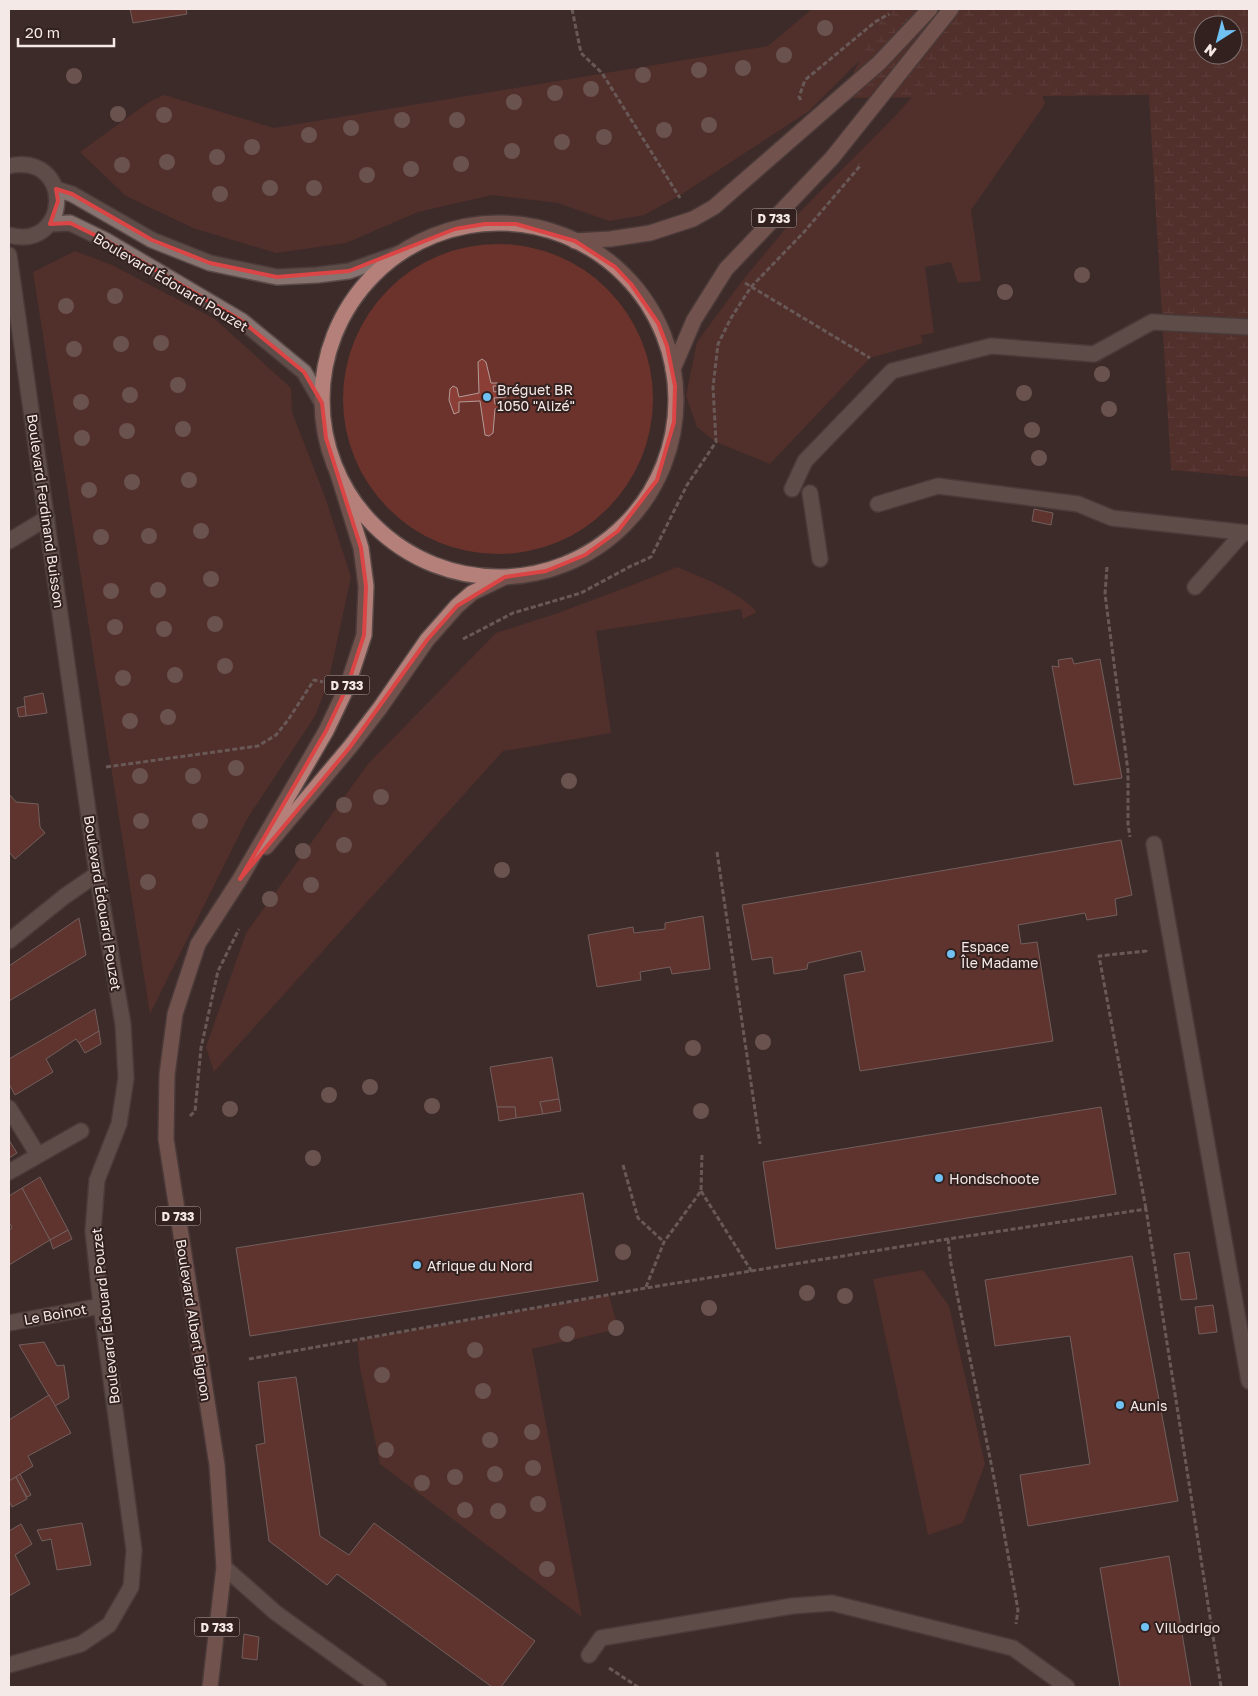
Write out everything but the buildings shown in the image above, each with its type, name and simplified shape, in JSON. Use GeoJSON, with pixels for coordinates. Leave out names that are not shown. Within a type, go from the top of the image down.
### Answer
{"type":"FeatureCollection","features":[{"type":"Feature","properties":{"kind":"main road"},"geometry":{"type":"LineString","coordinates":[[575,241],[610,239],[650,233],[693,219],[714,207],[879,63],[930,9]]}},
{"type":"Feature","properties":{"kind":"main road","name":"D 733"},"geometry":{"type":"LineString","coordinates":[[673,369],[694,320],[726,270],[832,158],[951,9]]}},
{"type":"Feature","properties":{"kind":"main road"},"geometry":{"type":"LineString","coordinates":[[486,224],[516,224],[546,230],[575,241],[615,267],[632,284],[658,324],[667,346],[673,369],[675,404],[671,439],[657,480],[633,516],[618,531],[585,555],[546,571],[506,577],[482,576],[459,572],[415,556],[395,544],[361,511],[347,492],[337,471],[326,438],[322,383],[330,345],[346,310],[370,278],[400,253],[426,239],[455,228],[486,224]]}},
{"type":"Feature","properties":{"kind":"main road","name":"D 733"},"geometry":{"type":"LineString","coordinates":[[240,879],[326,731],[347,687],[364,635],[366,586],[361,548],[337,471]]}},
{"type":"Feature","properties":{"kind":"main road","name":"D 733"},"geometry":{"type":"LineString","coordinates":[[240,879],[350,747],[380,708],[427,640],[457,606],[472,593],[506,577]]}},
{"type":"Feature","properties":{"kind":"main road","name":"Boulevard Albert Bignon"},"geometry":{"type":"LineString","coordinates":[[210,1687],[224,1567],[217,1465],[166,1139],[167,1075],[175,1014],[198,944],[240,879]]}},
{"type":"Feature","properties":{"kind":"street","name":"Boulevard Édouard Pouzet"},"geometry":{"type":"LineString","coordinates":[[9,166],[28,164],[37,168],[46,173],[56,189],[72,194],[152,240],[210,263],[277,277],[317,275],[349,271],[400,253]]}},
{"type":"Feature","properties":{"kind":"street"},"geometry":{"type":"LineString","coordinates":[[9,235],[17,237],[30,236],[41,232],[50,224],[56,213],[58,201],[56,189]]}},
{"type":"Feature","properties":{"kind":"street","name":"Boulevard Édouard Pouzet"},"geometry":{"type":"LineString","coordinates":[[50,224],[70,223],[105,240],[242,321],[304,372],[322,403]]}},
{"type":"Feature","properties":{"kind":"street","name":"Boulevard Ferdinand Buisson"},"geometry":{"type":"LineString","coordinates":[[9,255],[83,767]]}},
{"type":"Feature","properties":{"kind":"street"},"geometry":{"type":"LineString","coordinates":[[792,489],[805,461],[892,371],[991,346],[1094,354],[1152,322],[1249,327]]}},
{"type":"Feature","properties":{"kind":"street"},"geometry":{"type":"LineString","coordinates":[[878,504],[938,486],[1078,504],[1112,518],[1246,533]]}},
{"type":"Feature","properties":{"kind":"street"},"geometry":{"type":"LineString","coordinates":[[810,493],[820,559]]}},
{"type":"Feature","properties":{"kind":"street"},"geometry":{"type":"LineString","coordinates":[[9,541],[46,518]]}},
{"type":"Feature","properties":{"kind":"street"},"geometry":{"type":"LineString","coordinates":[[1195,586],[1246,533]]}},
{"type":"Feature","properties":{"kind":"street","name":"Boulevard Édouard Pouzet"},"geometry":{"type":"LineString","coordinates":[[9,1665],[81,1644],[110,1625],[131,1587],[134,1550],[101,1306],[93,1231],[97,1180],[119,1124],[126,1078],[123,1024],[97,874],[83,767]]}},
{"type":"Feature","properties":{"kind":"street"},"geometry":{"type":"LineString","coordinates":[[1154,844],[1249,1380]]}},
{"type":"Feature","properties":{"kind":"street"},"geometry":{"type":"LineString","coordinates":[[9,941],[65,896],[97,874]]}},
{"type":"Feature","properties":{"kind":"street"},"geometry":{"type":"LineString","coordinates":[[9,1108],[38,1155]]}},
{"type":"Feature","properties":{"kind":"street"},"geometry":{"type":"LineString","coordinates":[[9,1172],[81,1131]]}},
{"type":"Feature","properties":{"kind":"street","name":"Le Boinot"},"geometry":{"type":"LineString","coordinates":[[9,1323],[101,1306]]}},
{"type":"Feature","properties":{"kind":"street"},"geometry":{"type":"LineString","coordinates":[[224,1567],[276,1613],[379,1687]]}},
{"type":"Feature","properties":{"kind":"street"},"geometry":{"type":"LineString","coordinates":[[589,1655],[601,1638],[792,1606],[832,1604],[1013,1648],[1067,1687]]}},
{"type":"Feature","properties":{"kind":"path"},"geometry":{"type":"LineString","coordinates":[[457,645],[463,638],[513,612],[581,593],[651,557],[687,485],[716,442],[713,387],[718,344],[731,318],[751,287],[804,232],[860,166]]}},
{"type":"Feature","properties":{"kind":"path"},"geometry":{"type":"LineString","coordinates":[[1107,567],[1105,594],[1128,771],[1128,824],[1131,843]]}},
{"type":"Feature","properties":{"kind":"path"},"geometry":{"type":"LineString","coordinates":[[83,767],[110,767],[258,746],[276,735],[314,680],[347,687]]}},
{"type":"Feature","properties":{"kind":"path"},"geometry":{"type":"LineString","coordinates":[[717,852],[760,1144]]}},
{"type":"Feature","properties":{"kind":"path"},"geometry":{"type":"LineString","coordinates":[[166,1139],[195,1111],[202,1048],[218,970],[240,928]]}},
{"type":"Feature","properties":{"kind":"path"},"geometry":{"type":"LineString","coordinates":[[1144,941],[1146,951],[1099,956],[1146,1210],[1222,1687]]}},
{"type":"Feature","properties":{"kind":"path"},"geometry":{"type":"LineString","coordinates":[[702,1153],[701,1191],[752,1272]]}},
{"type":"Feature","properties":{"kind":"path"},"geometry":{"type":"LineString","coordinates":[[623,1164],[638,1218],[664,1242]]}},
{"type":"Feature","properties":{"kind":"path"},"geometry":{"type":"LineString","coordinates":[[646,1288],[664,1242],[701,1191]]}},
{"type":"Feature","properties":{"kind":"path"},"geometry":{"type":"LineString","coordinates":[[249,1359],[646,1288],[948,1239],[1146,1210]]}},
{"type":"Feature","properties":{"kind":"path"},"geometry":{"type":"LineString","coordinates":[[948,1239],[950,1264],[996,1488],[1018,1610],[1013,1648]]}},
{"type":"Feature","properties":{"kind":"path"},"geometry":{"type":"LineString","coordinates":[[589,1655],[638,1687]]}},
{"type":"Feature","properties":{"kind":"highlighted area"},"geometry":{"type":"Polygon","coordinates":[[[56,189],[72,194],[152,240],[210,263],[277,277],[349,271],[455,229],[485,224],[516,224],[575,241],[615,267],[631,284],[658,323],[667,346],[675,386],[674,422],[657,480],[618,531],[585,555],[546,571],[505,577],[457,606],[427,640],[350,747],[240,879],[326,731],[347,687],[364,635],[366,586],[361,548],[326,438],[322,403],[304,372],[242,321],[105,240],[70,223],[50,224],[58,201],[56,189]]]}},
{"type":"Feature","properties":{"kind":"green space"},"geometry":{"type":"Polygon","coordinates":[[[812,9],[911,9],[809,111],[679,196],[644,215],[609,221],[558,203],[492,195],[418,212],[346,243],[276,253],[193,228],[126,196],[80,152],[149,102],[164,95],[274,128],[768,46],[812,9]]]}},
{"type":"Feature","properties":{"kind":"green space"},"geometry":{"type":"Polygon","coordinates":[[[887,9],[1249,9],[1249,477],[1171,470],[1149,95],[840,98],[887,9]]]}},
{"type":"Feature","properties":{"kind":"green space"},"geometry":{"type":"Polygon","coordinates":[[[992,9],[1014,9],[1045,104],[971,210],[981,281],[958,283],[951,262],[925,267],[934,333],[921,335],[923,343],[870,358],[770,464],[716,442],[697,427],[686,396],[697,342],[742,281],[796,216],[896,115],[992,9]]]}},
{"type":"Feature","properties":{"kind":"green space"},"geometry":{"type":"Polygon","coordinates":[[[498,244],[528,247],[557,256],[584,270],[608,289],[627,313],[641,340],[650,369],[653,399],[650,429],[641,458],[627,485],[608,509],[584,528],[557,542],[528,551],[498,554],[468,551],[439,542],[412,528],[388,509],[369,485],[355,458],[346,429],[343,399],[346,369],[355,340],[369,313],[388,289],[412,270],[439,256],[468,247],[498,244]]]}},
{"type":"Feature","properties":{"kind":"green space"},"geometry":{"type":"Polygon","coordinates":[[[75,251],[112,265],[215,319],[291,388],[292,412],[325,497],[351,577],[328,683],[315,716],[247,819],[150,1014],[33,272],[75,251]]]}},
{"type":"Feature","properties":{"kind":"green space"},"geometry":{"type":"Polygon","coordinates":[[[677,567],[730,591],[757,612],[743,619],[741,609],[596,631],[611,733],[503,751],[214,1072],[206,1047],[246,933],[368,764],[496,633],[558,613],[677,567]]]}},
{"type":"Feature","properties":{"kind":"green space"},"geometry":{"type":"Polygon","coordinates":[[[923,1270],[949,1306],[985,1464],[963,1523],[928,1535],[873,1279],[923,1270]]]}},
{"type":"Feature","properties":{"kind":"green space"},"geometry":{"type":"Polygon","coordinates":[[[609,1295],[618,1329],[532,1349],[582,1617],[380,1464],[360,1368],[357,1340],[609,1295]]]}},
{"type":"Feature","properties":{"kind":"place","name":"Bréguet BR 1050 \"Alizé\""},"geometry":{"type":"Point","coordinates":[487,397]}},
{"type":"Feature","properties":{"kind":"place","name":"Espace Île Madame"},"geometry":{"type":"Point","coordinates":[951,954]}},
{"type":"Feature","properties":{"kind":"place","name":"Hondschoote"},"geometry":{"type":"Point","coordinates":[939,1178]}},
{"type":"Feature","properties":{"kind":"place","name":"Afrique du Nord"},"geometry":{"type":"Point","coordinates":[417,1265]}},
{"type":"Feature","properties":{"kind":"place","name":"Aunis"},"geometry":{"type":"Point","coordinates":[1120,1405]}},
{"type":"Feature","properties":{"kind":"place","name":"Villodrigo"},"geometry":{"type":"Point","coordinates":[1145,1627]}}]}
